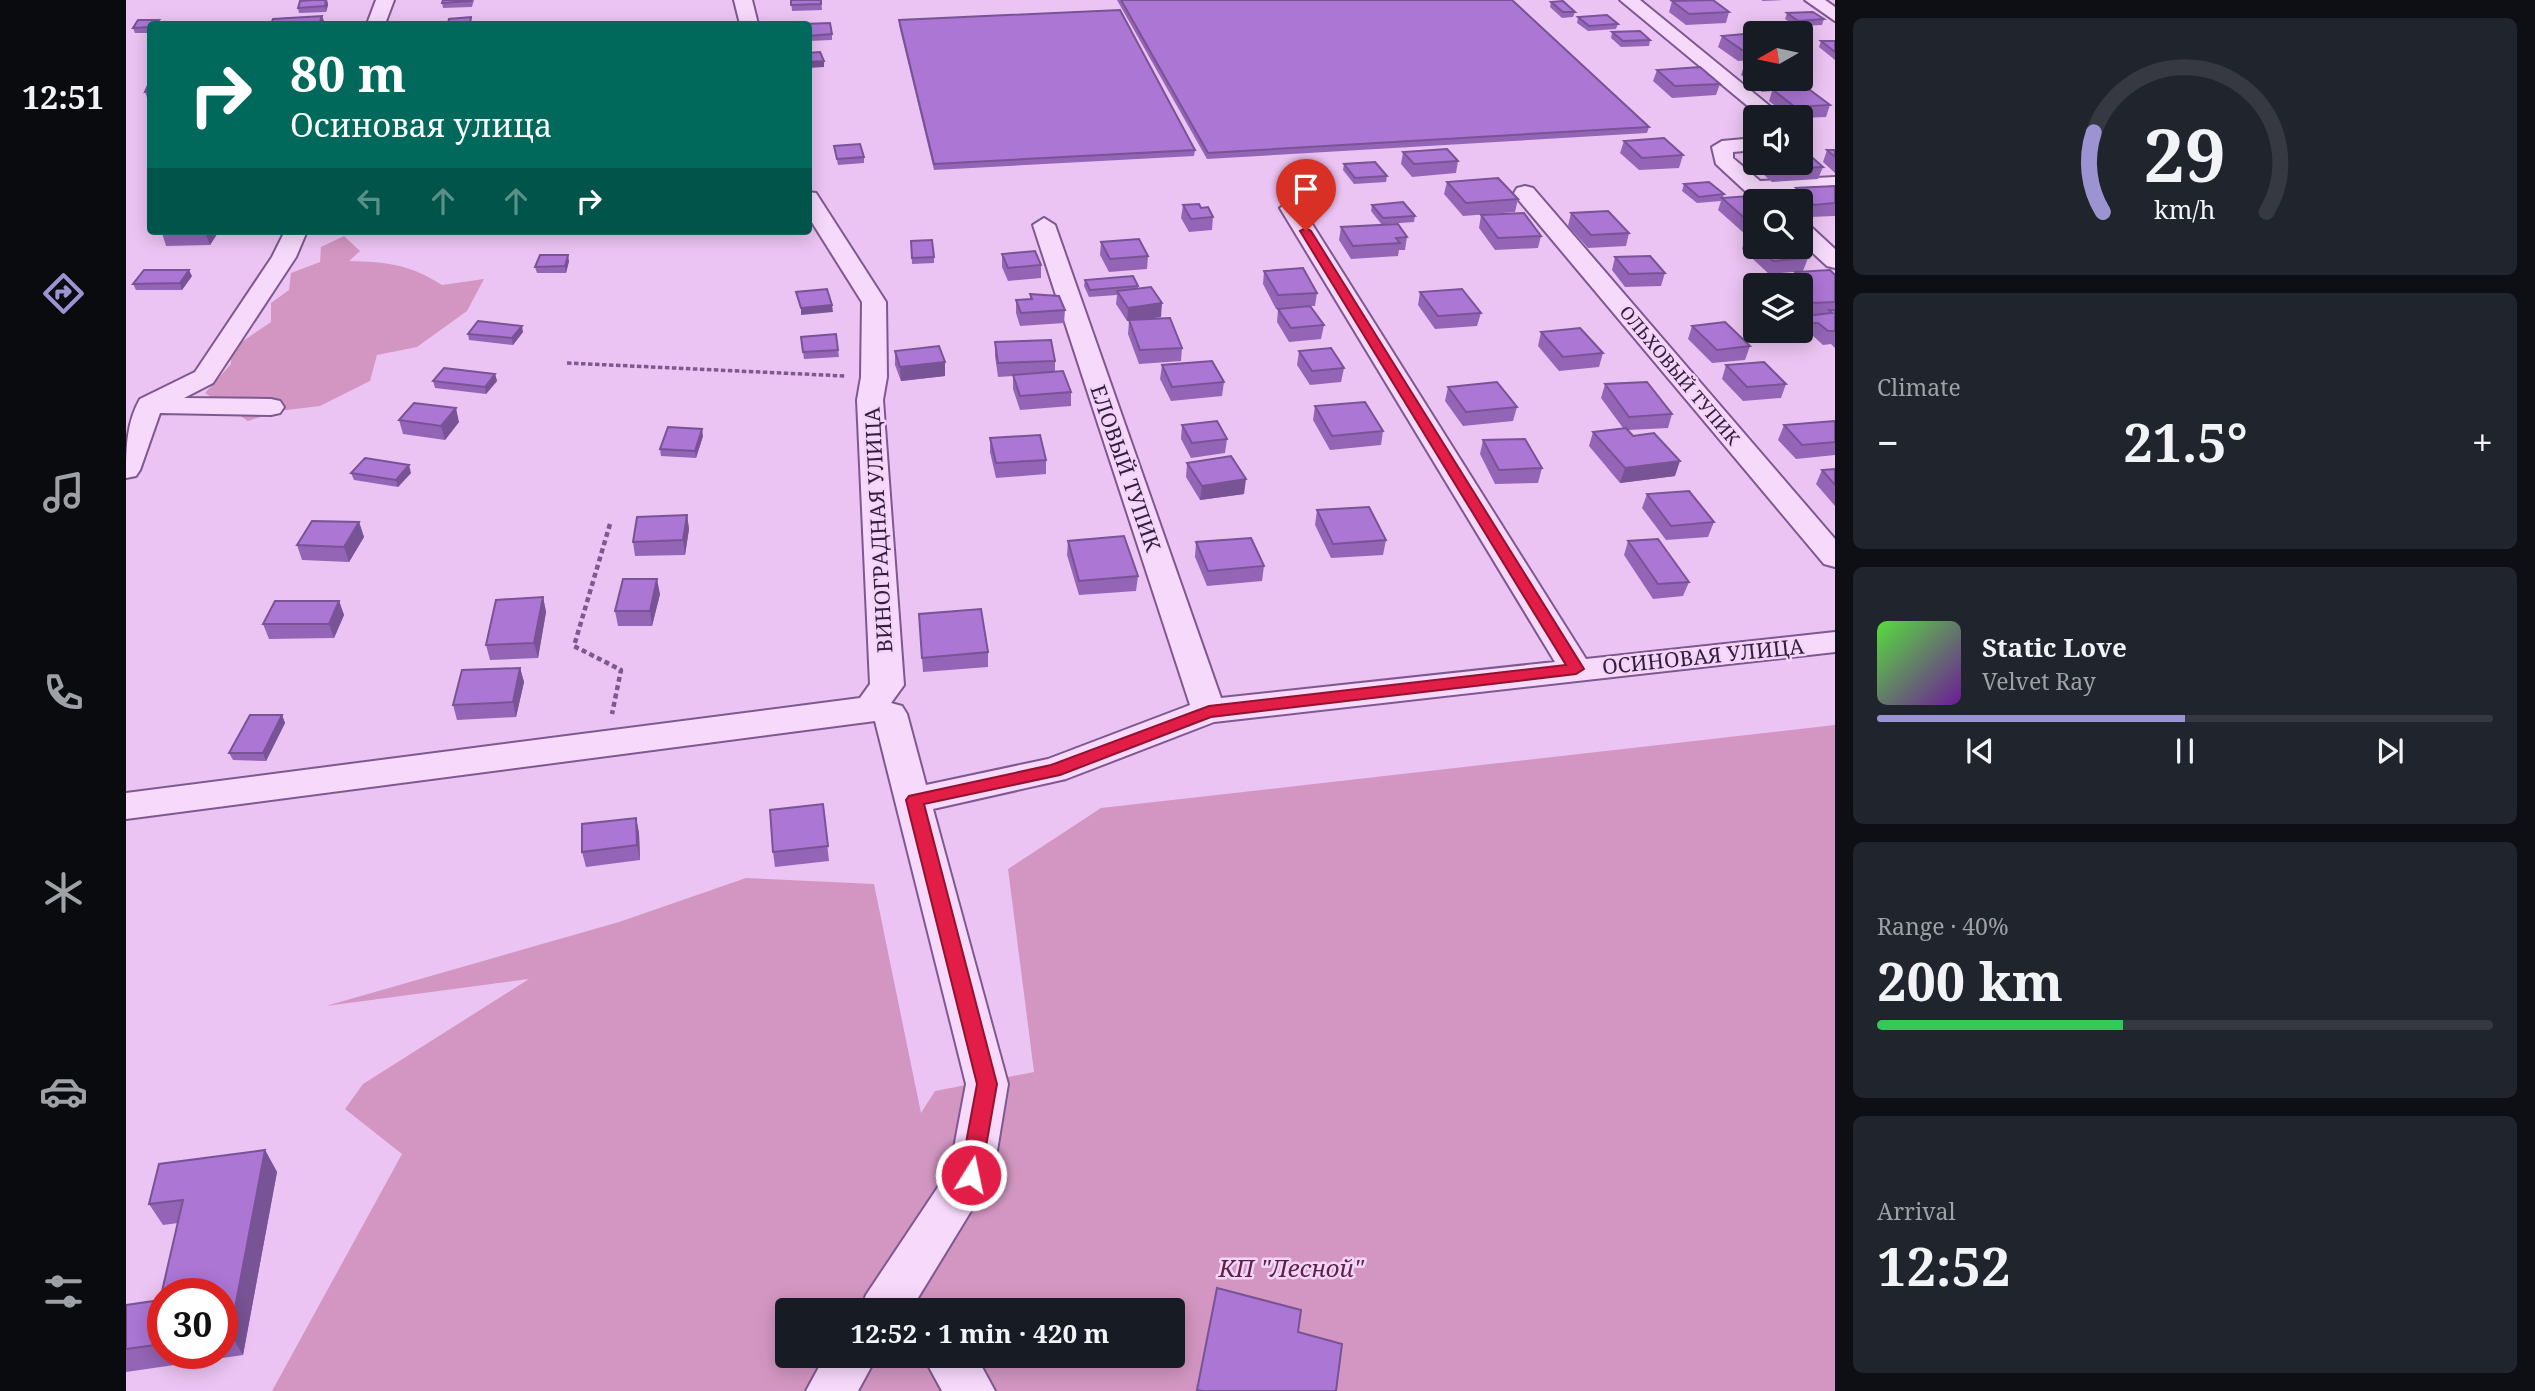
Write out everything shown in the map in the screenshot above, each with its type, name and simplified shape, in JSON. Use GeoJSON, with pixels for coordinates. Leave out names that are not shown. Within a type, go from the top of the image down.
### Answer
{"type":"FeatureCollection","features":[{"type":"Feature","properties":{"kind":"street"},"geometry":{"type":"LineString","coordinates":[[377,21],[385,0]]}},
{"type":"Feature","properties":{"kind":"street"},"geometry":{"type":"LineString","coordinates":[[743,0],[748,21]]}},
{"type":"Feature","properties":{"kind":"street"},"geometry":{"type":"LineString","coordinates":[[1629,0],[1758,105]]}},
{"type":"Feature","properties":{"kind":"street"},"geometry":{"type":"LineString","coordinates":[[1814,0],[1835,16]]}},
{"type":"Feature","properties":{"kind":"street"},"geometry":{"type":"LineString","coordinates":[[1743,145],[1722,148],[1723,160],[1755,189]]}},
{"type":"Feature","properties":{"kind":"street"},"geometry":{"type":"LineString","coordinates":[[1802,189],[1835,184]]}},
{"type":"Feature","properties":{"kind":"street","name":"ОЛЬХОВЫЙ ТУПИК"},"geometry":{"type":"LineString","coordinates":[[1525,193],[1835,558]]}},
{"type":"Feature","properties":{"kind":"street","name":"ВИНОГРАДНАЯ УЛИЦА"},"geometry":{"type":"LineString","coordinates":[[812,204],[874,302],[874,377],[870,400],[887,685],[870,708]]}},
{"type":"Feature","properties":{"kind":"street"},"geometry":{"type":"LineString","coordinates":[[1291,208],[1576,669]]}},
{"type":"Feature","properties":{"kind":"street","name":"ЕЛОВЫЙ ТУПИК"},"geometry":{"type":"LineString","coordinates":[[1044,225],[1209,711]]}},
{"type":"Feature","properties":{"kind":"street"},"geometry":{"type":"LineString","coordinates":[[137,406],[204,377],[284,257],[294,235]]}},
{"type":"Feature","properties":{"kind":"street"},"geometry":{"type":"LineString","coordinates":[[1813,241],[1835,261]]}},
{"type":"Feature","properties":{"kind":"street"},"geometry":{"type":"LineString","coordinates":[[137,406],[271,407]]}},
{"type":"Feature","properties":{"kind":"street"},"geometry":{"type":"LineString","coordinates":[[126,470],[137,406]]}},
{"type":"Feature","properties":{"kind":"street","name":"ОСИНОВАЯ УЛИЦА"},"geometry":{"type":"LineString","coordinates":[[915,800],[1054,771],[1209,711],[1835,642]]}},
{"type":"Feature","properties":{"kind":"street"},"geometry":{"type":"LineString","coordinates":[[126,806],[870,708],[890,714],[915,800],[987,1084],[971,1175],[901,1298]]}},
{"type":"Feature","properties":{"kind":"street"},"geometry":{"type":"LineString","coordinates":[[830,1391],[845,1368]]}},
{"type":"Feature","properties":{"kind":"street"},"geometry":{"type":"LineString","coordinates":[[955,1368],[971,1391]]}},
{"type":"Feature","properties":{"kind":"path"},"geometry":{"type":"LineString","coordinates":[[566,363],[874,377]]}},
{"type":"Feature","properties":{"kind":"path"},"geometry":{"type":"LineString","coordinates":[[607,742],[621,670],[574,646],[610,524]]}},
{"type":"Feature","properties":{"kind":"green space"},"geometry":{"type":"Polygon","coordinates":[[[344,236],[360,251],[349,261],[408,268],[442,285],[484,279],[467,311],[417,347],[377,355],[370,381],[320,406],[278,411],[248,421],[205,393],[231,364],[231,349],[271,322],[271,303],[289,290],[291,273],[320,262],[321,247],[344,236]]]}},
{"type":"Feature","properties":{"kind":"green space","name":"КП \"Лесной\""},"geometry":{"type":"Polygon","coordinates":[[[1835,725],[1835,1391],[272,1391],[402,1154],[345,1109],[363,1084],[529,979],[326,1006],[619,922],[746,878],[874,884],[921,1113],[935,1091],[1034,1072],[1008,869],[1101,808],[1835,725]]]}},
{"type":"Feature","properties":{"kind":"building"},"geometry":{"type":"Polygon","coordinates":[[[326,0],[325,6],[298,8],[300,1],[326,0]]]}},
{"type":"Feature","properties":{"kind":"building"},"geometry":{"type":"Polygon","coordinates":[[[443,0],[472,0],[442,3],[443,0]]]}},
{"type":"Feature","properties":{"kind":"building"},"geometry":{"type":"Polygon","coordinates":[[[791,0],[821,0],[821,4],[791,5],[791,0]]]}},
{"type":"Feature","properties":{"kind":"building"},"geometry":{"type":"Polygon","coordinates":[[[1121,0],[1512,0],[1649,127],[1208,153],[1121,0]]]}},
{"type":"Feature","properties":{"kind":"building"},"geometry":{"type":"Polygon","coordinates":[[[1713,0],[1729,12],[1689,14],[1672,1],[1713,0]]]}},
{"type":"Feature","properties":{"kind":"building"},"geometry":{"type":"Polygon","coordinates":[[[1563,1],[1575,12],[1563,12],[1551,2],[1563,1]]]}},
{"type":"Feature","properties":{"kind":"building"},"geometry":{"type":"Polygon","coordinates":[[[1120,10],[1195,150],[934,164],[899,20],[1120,10]]]}},
{"type":"Feature","properties":{"kind":"building"},"geometry":{"type":"Polygon","coordinates":[[[1813,12],[1824,19],[1798,21],[1787,13],[1813,12]]]}},
{"type":"Feature","properties":{"kind":"building"},"geometry":{"type":"Polygon","coordinates":[[[1607,15],[1618,24],[1589,26],[1578,17],[1607,15]]]}},
{"type":"Feature","properties":{"kind":"building"},"geometry":{"type":"Polygon","coordinates":[[[322,16],[320,21],[272,21],[322,16]]]}},
{"type":"Feature","properties":{"kind":"building"},"geometry":{"type":"Polygon","coordinates":[[[471,17],[470,21],[449,19],[471,17]]]}},
{"type":"Feature","properties":{"kind":"building"},"geometry":{"type":"Polygon","coordinates":[[[138,20],[159,20],[147,21],[147,27],[133,28],[138,20]]]}},
{"type":"Feature","properties":{"kind":"building"},"geometry":{"type":"Polygon","coordinates":[[[830,23],[832,34],[812,36],[812,24],[830,23]]]}},
{"type":"Feature","properties":{"kind":"building"},"geometry":{"type":"Polygon","coordinates":[[[1640,31],[1650,40],[1623,41],[1612,32],[1640,31]]]}},
{"type":"Feature","properties":{"kind":"building"},"geometry":{"type":"Polygon","coordinates":[[[1743,34],[1743,50],[1742,50],[1722,36],[1743,34]]]}},
{"type":"Feature","properties":{"kind":"building"},"geometry":{"type":"Polygon","coordinates":[[[1821,41],[1835,41],[1835,52],[1821,41]]]}},
{"type":"Feature","properties":{"kind":"building"},"geometry":{"type":"Polygon","coordinates":[[[820,52],[824,61],[812,62],[812,53],[820,52]]]}},
{"type":"Feature","properties":{"kind":"building"},"geometry":{"type":"Polygon","coordinates":[[[1700,67],[1720,84],[1675,86],[1657,70],[1700,67]]]}},
{"type":"Feature","properties":{"kind":"building"},"geometry":{"type":"Polygon","coordinates":[[[1775,91],[1811,91],[1830,105],[1813,106],[1792,105],[1775,91]]]}},
{"type":"Feature","properties":{"kind":"building"},"geometry":{"type":"Polygon","coordinates":[[[1664,138],[1683,155],[1642,158],[1624,141],[1664,138]]]}},
{"type":"Feature","properties":{"kind":"building"},"geometry":{"type":"Polygon","coordinates":[[[860,144],[864,157],[837,159],[834,146],[860,144]]]}},
{"type":"Feature","properties":{"kind":"building"},"geometry":{"type":"Polygon","coordinates":[[[1447,149],[1458,161],[1414,164],[1403,152],[1447,149]]]}},
{"type":"Feature","properties":{"kind":"building"},"geometry":{"type":"Polygon","coordinates":[[[1813,158],[1823,167],[1813,167],[1813,158]]]}},
{"type":"Feature","properties":{"kind":"building"},"geometry":{"type":"Polygon","coordinates":[[[1375,162],[1387,176],[1355,178],[1344,164],[1375,162]]]}},
{"type":"Feature","properties":{"kind":"building"},"geometry":{"type":"Polygon","coordinates":[[[1498,178],[1518,199],[1466,203],[1447,182],[1498,178]]]}},
{"type":"Feature","properties":{"kind":"building"},"geometry":{"type":"Polygon","coordinates":[[[1709,182],[1724,194],[1699,197],[1684,184],[1709,182]]]}},
{"type":"Feature","properties":{"kind":"building"},"geometry":{"type":"Polygon","coordinates":[[[1835,186],[1835,203],[1814,205],[1813,189],[1796,188],[1835,186]]]}},
{"type":"Feature","properties":{"kind":"building"},"geometry":{"type":"Polygon","coordinates":[[[1743,196],[1743,217],[1722,198],[1743,196]]]}},
{"type":"Feature","properties":{"kind":"building"},"geometry":{"type":"Polygon","coordinates":[[[1403,202],[1415,216],[1383,218],[1372,205],[1403,202]]]}},
{"type":"Feature","properties":{"kind":"building"},"geometry":{"type":"Polygon","coordinates":[[[1199,204],[1201,208],[1208,207],[1213,217],[1191,219],[1183,205],[1199,204]]]}},
{"type":"Feature","properties":{"kind":"building"},"geometry":{"type":"Polygon","coordinates":[[[1608,211],[1629,233],[1591,235],[1571,213],[1608,211]]]}},
{"type":"Feature","properties":{"kind":"building"},"geometry":{"type":"Polygon","coordinates":[[[1524,213],[1541,236],[1498,238],[1481,215],[1524,213]]]}},
{"type":"Feature","properties":{"kind":"building"},"geometry":{"type":"Polygon","coordinates":[[[1398,224],[1407,237],[1396,238],[1400,243],[1353,246],[1341,227],[1398,224]]]}},
{"type":"Feature","properties":{"kind":"building"},"geometry":{"type":"Polygon","coordinates":[[[1139,239],[1148,256],[1110,259],[1101,242],[1139,239]]]}},
{"type":"Feature","properties":{"kind":"building"},"geometry":{"type":"Polygon","coordinates":[[[932,240],[934,257],[912,258],[911,241],[932,240]]]}},
{"type":"Feature","properties":{"kind":"building"},"geometry":{"type":"Polygon","coordinates":[[[1035,251],[1041,265],[1008,268],[1002,254],[1035,251]]]}},
{"type":"Feature","properties":{"kind":"building"},"geometry":{"type":"Polygon","coordinates":[[[540,255],[568,255],[565,266],[535,267],[540,255]]]}},
{"type":"Feature","properties":{"kind":"building"},"geometry":{"type":"Polygon","coordinates":[[[1650,256],[1665,273],[1629,274],[1615,257],[1650,256]]]}},
{"type":"Feature","properties":{"kind":"building"},"geometry":{"type":"Polygon","coordinates":[[[1303,268],[1317,293],[1278,295],[1264,271],[1303,268]]]}},
{"type":"Feature","properties":{"kind":"building"},"geometry":{"type":"Polygon","coordinates":[[[144,270],[189,270],[180,283],[133,284],[144,270]]]}},
{"type":"Feature","properties":{"kind":"building"},"geometry":{"type":"Polygon","coordinates":[[[1830,270],[1835,275],[1835,302],[1813,303],[1813,273],[1795,272],[1830,270]]]}},
{"type":"Feature","properties":{"kind":"building"},"geometry":{"type":"Polygon","coordinates":[[[1133,276],[1138,286],[1090,290],[1085,280],[1133,276]]]}},
{"type":"Feature","properties":{"kind":"building"},"geometry":{"type":"Polygon","coordinates":[[[1151,287],[1162,303],[1128,308],[1117,291],[1151,287]]]}},
{"type":"Feature","properties":{"kind":"building"},"geometry":{"type":"Polygon","coordinates":[[[827,289],[832,305],[801,308],[796,292],[827,289]]]}},
{"type":"Feature","properties":{"kind":"building"},"geometry":{"type":"Polygon","coordinates":[[[1462,289],[1481,313],[1438,316],[1420,292],[1462,289]]]}},
{"type":"Feature","properties":{"kind":"building"},"geometry":{"type":"Polygon","coordinates":[[[1030,294],[1059,296],[1065,310],[1021,313],[1016,300],[1032,299],[1030,294]]]}},
{"type":"Feature","properties":{"kind":"building"},"geometry":{"type":"Polygon","coordinates":[[[1310,306],[1324,325],[1291,328],[1278,309],[1310,306]]]}},
{"type":"Feature","properties":{"kind":"building"},"geometry":{"type":"Polygon","coordinates":[[[1829,310],[1835,310],[1835,331],[1828,331],[1818,323],[1813,323],[1813,315],[1832,313],[1829,310]]]}},
{"type":"Feature","properties":{"kind":"building"},"geometry":{"type":"Polygon","coordinates":[[[1170,318],[1182,348],[1140,350],[1129,320],[1170,318]]]}},
{"type":"Feature","properties":{"kind":"building"},"geometry":{"type":"Polygon","coordinates":[[[478,321],[522,326],[512,338],[468,334],[478,321]]]}},
{"type":"Feature","properties":{"kind":"building"},"geometry":{"type":"Polygon","coordinates":[[[1725,322],[1743,339],[1743,343],[1750,346],[1717,350],[1692,326],[1725,322]]]}},
{"type":"Feature","properties":{"kind":"building"},"geometry":{"type":"Polygon","coordinates":[[[1580,328],[1603,353],[1563,357],[1541,332],[1580,328]]]}},
{"type":"Feature","properties":{"kind":"building"},"geometry":{"type":"Polygon","coordinates":[[[836,334],[838,350],[803,352],[801,337],[836,334]]]}},
{"type":"Feature","properties":{"kind":"building"},"geometry":{"type":"Polygon","coordinates":[[[1051,340],[1055,361],[998,363],[995,342],[1051,340]]]}},
{"type":"Feature","properties":{"kind":"building"},"geometry":{"type":"Polygon","coordinates":[[[939,346],[945,362],[900,367],[895,351],[939,346]]]}},
{"type":"Feature","properties":{"kind":"building"},"geometry":{"type":"Polygon","coordinates":[[[1331,348],[1344,368],[1312,371],[1299,351],[1331,348]]]}},
{"type":"Feature","properties":{"kind":"building"},"geometry":{"type":"Polygon","coordinates":[[[1212,361],[1224,382],[1172,387],[1162,365],[1212,361]]]}},
{"type":"Feature","properties":{"kind":"building"},"geometry":{"type":"Polygon","coordinates":[[[1764,362],[1786,384],[1747,387],[1726,365],[1764,362]]]}},
{"type":"Feature","properties":{"kind":"building"},"geometry":{"type":"Polygon","coordinates":[[[444,368],[495,374],[485,387],[433,381],[444,368]]]}},
{"type":"Feature","properties":{"kind":"building"},"geometry":{"type":"Polygon","coordinates":[[[1063,371],[1071,392],[1020,396],[1013,375],[1063,371]]]}},
{"type":"Feature","properties":{"kind":"building"},"geometry":{"type":"Polygon","coordinates":[[[1497,382],[1517,407],[1466,412],[1448,387],[1497,382]]]}},
{"type":"Feature","properties":{"kind":"building"},"geometry":{"type":"Polygon","coordinates":[[[1647,382],[1672,414],[1629,417],[1605,384],[1647,382]]]}},
{"type":"Feature","properties":{"kind":"building"},"geometry":{"type":"Polygon","coordinates":[[[1365,402],[1383,431],[1332,436],[1315,406],[1365,402]]]}},
{"type":"Feature","properties":{"kind":"building"},"geometry":{"type":"Polygon","coordinates":[[[414,403],[456,408],[441,426],[399,420],[414,403]]]}},
{"type":"Feature","properties":{"kind":"building"},"geometry":{"type":"Polygon","coordinates":[[[1217,421],[1227,439],[1192,443],[1182,425],[1217,421]]]}},
{"type":"Feature","properties":{"kind":"building"},"geometry":{"type":"Polygon","coordinates":[[[1835,421],[1835,442],[1802,445],[1784,425],[1835,421]]]}},
{"type":"Feature","properties":{"kind":"building"},"geometry":{"type":"Polygon","coordinates":[[[668,427],[702,429],[695,451],[660,449],[668,427]]]}},
{"type":"Feature","properties":{"kind":"building"},"geometry":{"type":"Polygon","coordinates":[[[1626,428],[1633,436],[1654,433],[1680,461],[1625,468],[1593,432],[1626,428]]]}},
{"type":"Feature","properties":{"kind":"building"},"geometry":{"type":"Polygon","coordinates":[[[1040,435],[1046,460],[996,463],[990,438],[1040,435]]]}},
{"type":"Feature","properties":{"kind":"building"},"geometry":{"type":"Polygon","coordinates":[[[1525,439],[1542,468],[1499,470],[1483,440],[1525,439]]]}},
{"type":"Feature","properties":{"kind":"building"},"geometry":{"type":"Polygon","coordinates":[[[1231,456],[1246,479],[1202,486],[1187,463],[1231,456]]]}},
{"type":"Feature","properties":{"kind":"building"},"geometry":{"type":"Polygon","coordinates":[[[365,458],[409,465],[396,480],[351,473],[365,458]]]}},
{"type":"Feature","properties":{"kind":"building"},"geometry":{"type":"Polygon","coordinates":[[[1835,469],[1835,485],[1822,470],[1835,469]]]}},
{"type":"Feature","properties":{"kind":"building"},"geometry":{"type":"Polygon","coordinates":[[[1689,491],[1714,522],[1671,526],[1647,494],[1689,491]]]}},
{"type":"Feature","properties":{"kind":"building"},"geometry":{"type":"Polygon","coordinates":[[[1369,507],[1386,540],[1333,544],[1317,510],[1369,507]]]}},
{"type":"Feature","properties":{"kind":"building"},"geometry":{"type":"Polygon","coordinates":[[[687,515],[683,540],[633,542],[637,517],[687,515]]]}},
{"type":"Feature","properties":{"kind":"building"},"geometry":{"type":"Polygon","coordinates":[[[312,521],[359,522],[344,547],[297,545],[312,521]]]}},
{"type":"Feature","properties":{"kind":"building"},"geometry":{"type":"Polygon","coordinates":[[[1124,536],[1138,576],[1079,581],[1068,541],[1124,536]]]}},
{"type":"Feature","properties":{"kind":"building"},"geometry":{"type":"Polygon","coordinates":[[[1251,538],[1264,566],[1208,571],[1196,542],[1251,538]]]}},
{"type":"Feature","properties":{"kind":"building"},"geometry":{"type":"Polygon","coordinates":[[[1658,539],[1689,582],[1658,584],[1628,541],[1658,539]]]}},
{"type":"Feature","properties":{"kind":"building"},"geometry":{"type":"Polygon","coordinates":[[[623,579],[657,579],[650,611],[615,611],[623,579]]]}},
{"type":"Feature","properties":{"kind":"building"},"geometry":{"type":"Polygon","coordinates":[[[543,597],[534,643],[486,645],[496,600],[543,597]]]}},
{"type":"Feature","properties":{"kind":"building"},"geometry":{"type":"Polygon","coordinates":[[[275,601],[339,601],[329,624],[263,624],[275,601]]]}},
{"type":"Feature","properties":{"kind":"building"},"geometry":{"type":"Polygon","coordinates":[[[981,609],[988,652],[922,658],[919,614],[981,609]]]}},
{"type":"Feature","properties":{"kind":"building"},"geometry":{"type":"Polygon","coordinates":[[[520,668],[513,702],[453,705],[462,670],[520,668]]]}},
{"type":"Feature","properties":{"kind":"building"},"geometry":{"type":"Polygon","coordinates":[[[250,715],[282,715],[263,753],[229,753],[250,715]]]}},
{"type":"Feature","properties":{"kind":"building"},"geometry":{"type":"Polygon","coordinates":[[[823,804],[828,846],[773,852],[770,810],[823,804]]]}},
{"type":"Feature","properties":{"kind":"building"},"geometry":{"type":"Polygon","coordinates":[[[636,818],[637,845],[582,852],[582,824],[636,818]]]}},
{"type":"Feature","properties":{"kind":"building"},"geometry":{"type":"Polygon","coordinates":[[[265,1150],[238,1292],[238,1278],[165,1278],[183,1200],[149,1204],[159,1164],[265,1150]]]}},
{"type":"Feature","properties":{"kind":"building"},"geometry":{"type":"Polygon","coordinates":[[[1217,1288],[1301,1310],[1298,1332],[1342,1344],[1336,1391],[1197,1390],[1217,1288]]]}},
{"type":"Feature","properties":{"kind":"building"},"geometry":{"type":"Polygon","coordinates":[[[147,1302],[147,1346],[126,1349],[126,1305],[147,1302]]]}},
{"type":"Feature","properties":{"kind":"route"},"geometry":{"type":"LineString","coordinates":[[971,1175],[987,1084],[915,800],[1054,771],[1209,711],[1576,669],[1306,231]]}}]}
